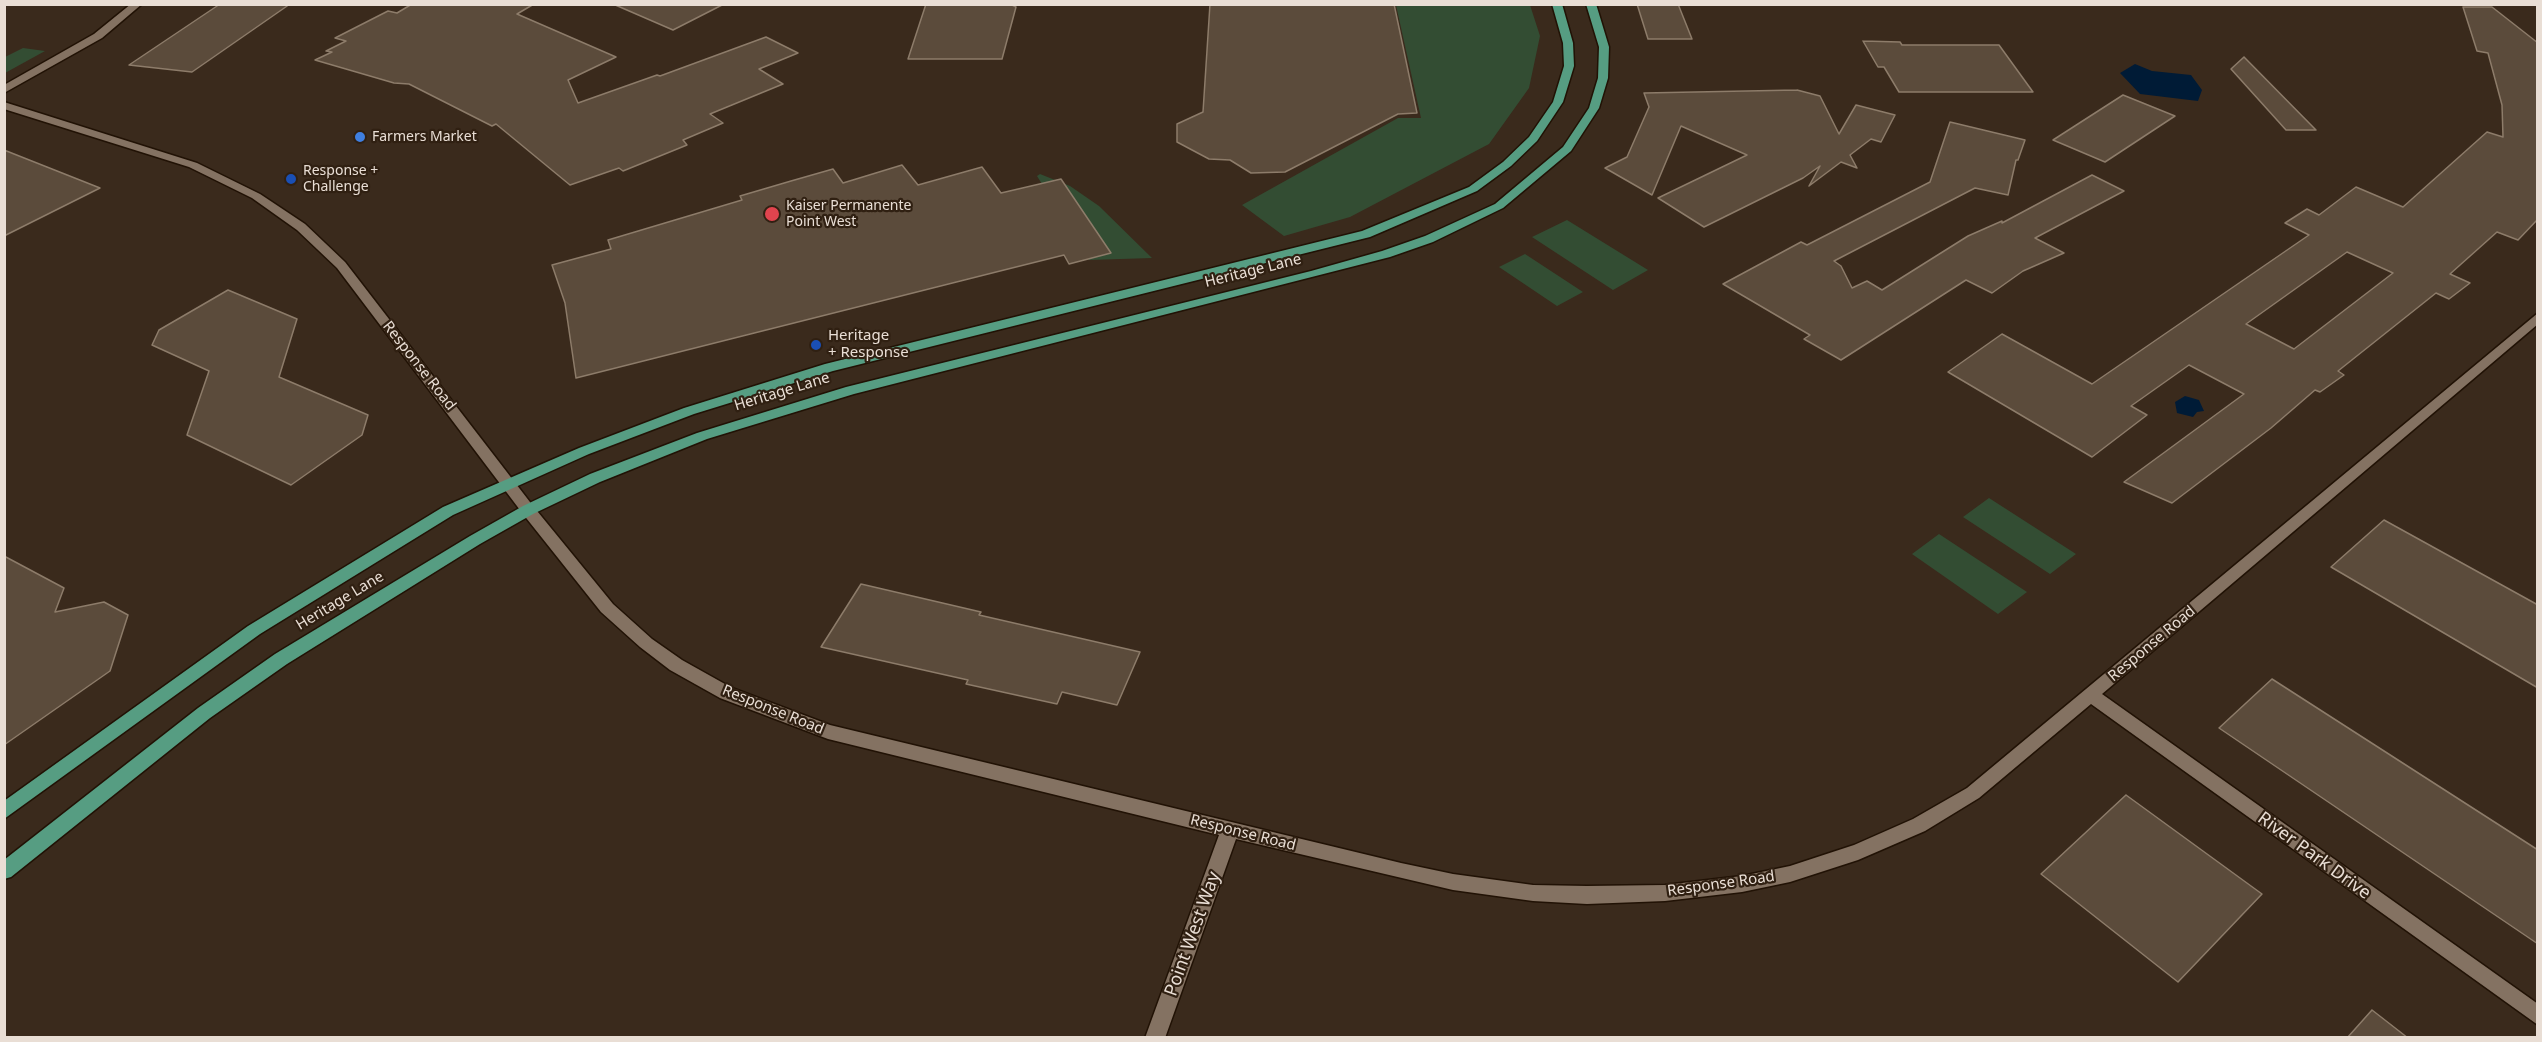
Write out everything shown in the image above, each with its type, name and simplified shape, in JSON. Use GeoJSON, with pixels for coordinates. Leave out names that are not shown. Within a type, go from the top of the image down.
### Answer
{"type":"FeatureCollection","features":[{"type":"Feature","properties":{"kind":"main road","name":"Heritage Lane"},"geometry":{"type":"LineString","coordinates":[[4,811],[254,630],[448,511],[584,451],[689,411],[765,386],[1366,234],[1473,189],[1507,164],[1550,118],[1564,85],[1569,66],[1568,43],[1557,4]]}},
{"type":"Feature","properties":{"kind":"main road","name":"Heritage Lane"},"geometry":{"type":"LineString","coordinates":[[4,871],[204,713],[281,659],[528,510],[595,478],[702,436],[851,390],[1315,274],[1397,250],[1499,206],[1531,182],[1567,149],[1585,125],[1600,90],[1604,69],[1604,47],[1591,4]]}},
{"type":"Feature","properties":{"kind":"street"},"geometry":{"type":"LineString","coordinates":[[4,90],[98,36],[138,4]]}},
{"type":"Feature","properties":{"kind":"street","name":"Response Road"},"geometry":{"type":"LineString","coordinates":[[4,105],[179,160],[229,181],[290,218],[321,243],[341,265],[528,510],[607,608],[646,643],[676,665],[726,693],[828,732],[1453,882],[1533,892],[1587,895],[1665,893],[1742,884],[1790,873],[1858,852],[1919,825],[1973,793],[2538,317]]}},
{"type":"Feature","properties":{"kind":"street","name":"River Park Drive"},"geometry":{"type":"LineString","coordinates":[[2091,695],[2538,1016]]}},
{"type":"Feature","properties":{"kind":"street","name":"Point West Way"},"geometry":{"type":"LineString","coordinates":[[1155,1038],[1230,830]]}},
{"type":"Feature","properties":{"kind":"green space"},"geometry":{"type":"Polygon","coordinates":[[[1396,5],[1530,5],[1540,36],[1529,88],[1489,144],[1350,217],[1284,236],[1242,205],[1398,118],[1421,118],[1396,5]]]}},
{"type":"Feature","properties":{"kind":"green space"},"geometry":{"type":"Polygon","coordinates":[[[23,48],[45,51],[5,73],[5,57],[23,48]]]}},
{"type":"Feature","properties":{"kind":"green space"},"geometry":{"type":"Polygon","coordinates":[[[1040,174],[1070,186],[1099,206],[1152,258],[1089,260],[1037,176],[1040,174]]]}},
{"type":"Feature","properties":{"kind":"green space"},"geometry":{"type":"Polygon","coordinates":[[[1567,220],[1648,270],[1613,290],[1532,237],[1567,220]]]}},
{"type":"Feature","properties":{"kind":"green space"},"geometry":{"type":"Polygon","coordinates":[[[1525,254],[1583,292],[1557,306],[1499,267],[1525,254]]]}},
{"type":"Feature","properties":{"kind":"green space"},"geometry":{"type":"Polygon","coordinates":[[[1989,498],[2076,554],[2050,574],[1963,517],[1989,498]]]}},
{"type":"Feature","properties":{"kind":"green space"},"geometry":{"type":"Polygon","coordinates":[[[1939,534],[2027,592],[1998,614],[1912,554],[1939,534]]]}},
{"type":"Feature","properties":{"kind":"water"},"geometry":{"type":"Polygon","coordinates":[[[2135,64],[2152,71],[2191,75],[2202,90],[2198,101],[2140,94],[2120,73],[2135,64]]]}},
{"type":"Feature","properties":{"kind":"water"},"geometry":{"type":"Polygon","coordinates":[[[2185,396],[2199,400],[2204,411],[2197,412],[2193,417],[2177,413],[2175,402],[2185,396]]]}},
{"type":"Feature","properties":{"kind":"building"},"geometry":{"type":"Polygon","coordinates":[[[220,4],[290,4],[192,72],[129,65],[220,4]]]}},
{"type":"Feature","properties":{"kind":"building"},"geometry":{"type":"Polygon","coordinates":[[[412,4],[534,4],[517,14],[616,57],[568,80],[578,103],[766,37],[798,53],[759,69],[783,84],[710,114],[723,123],[683,140],[687,145],[623,171],[619,168],[570,185],[496,124],[492,126],[409,84],[394,83],[315,60],[332,52],[326,51],[346,41],[335,38],[388,11],[397,13],[412,4]]]}},
{"type":"Feature","properties":{"kind":"building"},"geometry":{"type":"Polygon","coordinates":[[[613,4],[724,4],[673,30],[613,4]]]}},
{"type":"Feature","properties":{"kind":"building"},"geometry":{"type":"Polygon","coordinates":[[[926,4],[1010,4],[1016,7],[1002,59],[908,59],[926,4]]]}},
{"type":"Feature","properties":{"kind":"building"},"geometry":{"type":"Polygon","coordinates":[[[1210,4],[1394,4],[1417,113],[1398,114],[1285,172],[1251,173],[1230,160],[1209,159],[1177,142],[1177,124],[1203,112],[1210,4]]]}},
{"type":"Feature","properties":{"kind":"building"},"geometry":{"type":"Polygon","coordinates":[[[1637,4],[1678,4],[1692,39],[1648,39],[1637,4]]]}},
{"type":"Feature","properties":{"kind":"building"},"geometry":{"type":"Polygon","coordinates":[[[2463,7],[2492,7],[2538,43],[2538,219],[2518,240],[2497,232],[2450,274],[2470,283],[2449,299],[2436,293],[2338,371],[2344,375],[2320,392],[2315,390],[2271,428],[2172,503],[2124,482],[2244,394],[2189,365],[2131,406],[2147,415],[2092,457],[1948,372],[2002,334],[2092,384],[2309,235],[2285,223],[2307,209],[2319,215],[2356,187],[2403,207],[2487,132],[2503,137],[2502,105],[2488,53],[2477,51],[2463,7]],[[2347,252],[2246,324],[2294,349],[2393,273],[2347,252]]]}},
{"type":"Feature","properties":{"kind":"building"},"geometry":{"type":"Polygon","coordinates":[[[1863,41],[1900,42],[1902,45],[1999,45],[2033,92],[1899,92],[1884,67],[1878,67],[1863,41]]]}},
{"type":"Feature","properties":{"kind":"building"},"geometry":{"type":"Polygon","coordinates":[[[2244,57],[2316,130],[2286,130],[2231,69],[2244,57]]]}},
{"type":"Feature","properties":{"kind":"building"},"geometry":{"type":"Polygon","coordinates":[[[1797,90],[1820,96],[1839,134],[1856,105],[1895,115],[1881,142],[1871,139],[1850,155],[1857,168],[1841,162],[1809,186],[1820,166],[1803,178],[1704,227],[1658,198],[1747,155],[1681,126],[1652,195],[1605,168],[1627,157],[1649,107],[1644,93],[1797,90]]]}},
{"type":"Feature","properties":{"kind":"building"},"geometry":{"type":"Polygon","coordinates":[[[2123,95],[2175,116],[2105,162],[2053,140],[2123,95]]]}},
{"type":"Feature","properties":{"kind":"building"},"geometry":{"type":"Polygon","coordinates":[[[1950,122],[2025,140],[2018,160],[2016,160],[2008,195],[1975,188],[1834,261],[1841,266],[1852,288],[1867,281],[1882,290],[1968,236],[2002,221],[2002,223],[2092,175],[2124,191],[2035,238],[2064,253],[2023,271],[1992,293],[1966,280],[1841,360],[1804,339],[1810,335],[1723,284],[1801,242],[1807,245],[1930,182],[1950,122]]]}},
{"type":"Feature","properties":{"kind":"building"},"geometry":{"type":"Polygon","coordinates":[[[4,150],[100,188],[4,236],[4,150]]]}},
{"type":"Feature","properties":{"kind":"building"},"geometry":{"type":"Polygon","coordinates":[[[902,165],[918,185],[982,167],[1001,193],[1061,179],[1111,253],[1069,264],[1064,255],[576,378],[565,303],[552,265],[611,249],[608,240],[742,200],[740,196],[833,169],[843,183],[902,165]]]}},
{"type":"Feature","properties":{"kind":"building"},"geometry":{"type":"Polygon","coordinates":[[[228,290],[297,319],[279,377],[368,415],[362,435],[291,485],[187,435],[209,371],[152,345],[159,330],[228,290]]]}},
{"type":"Feature","properties":{"kind":"building"},"geometry":{"type":"Polygon","coordinates":[[[2384,520],[2538,605],[2538,688],[2331,567],[2384,520]]]}},
{"type":"Feature","properties":{"kind":"building"},"geometry":{"type":"Polygon","coordinates":[[[4,556],[64,588],[55,612],[104,602],[128,615],[110,671],[4,745],[4,556]]]}},
{"type":"Feature","properties":{"kind":"building"},"geometry":{"type":"Polygon","coordinates":[[[861,584],[981,612],[979,615],[1140,652],[1117,705],[1062,692],[1057,704],[966,684],[968,680],[821,647],[861,584]]]}},
{"type":"Feature","properties":{"kind":"building"},"geometry":{"type":"Polygon","coordinates":[[[2272,679],[2538,850],[2538,944],[2219,728],[2272,679]]]}},
{"type":"Feature","properties":{"kind":"building"},"geometry":{"type":"Polygon","coordinates":[[[2126,795],[2262,894],[2178,982],[2041,874],[2126,795]]]}},
{"type":"Feature","properties":{"kind":"building"},"geometry":{"type":"Polygon","coordinates":[[[2372,1010],[2408,1038],[2347,1038],[2372,1010]]]}},
{"type":"Feature","properties":{"kind":"place","name":"Farmers Market"},"geometry":{"type":"Point","coordinates":[360,137]}},
{"type":"Feature","properties":{"kind":"place","name":"Response + Challenge"},"geometry":{"type":"Point","coordinates":[291,179]}},
{"type":"Feature","properties":{"kind":"place","name":"Kaiser Permanente Point West"},"geometry":{"type":"Point","coordinates":[772,214]}},
{"type":"Feature","properties":{"kind":"place","name":"Heritage + Response"},"geometry":{"type":"Point","coordinates":[816,345]}}]}
